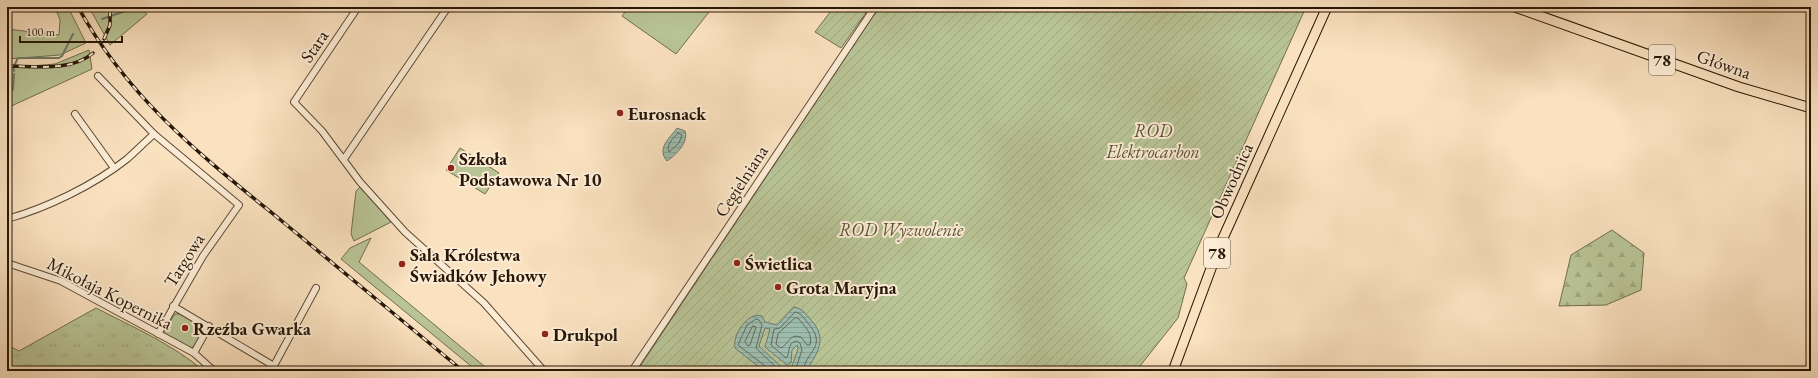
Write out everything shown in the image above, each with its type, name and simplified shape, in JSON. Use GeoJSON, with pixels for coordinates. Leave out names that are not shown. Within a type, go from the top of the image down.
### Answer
{"type":"FeatureCollection","features":[{"type":"Feature","properties":{"kind":"main road","name":"Obwodnica"},"geometry":{"type":"LineString","coordinates":[[1173,371],[1222,240],[1327,7]]}},
{"type":"Feature","properties":{"kind":"main road","name":"Główna"},"geometry":{"type":"LineString","coordinates":[[1515,7],[1739,87],[1811,108]]}},
{"type":"Feature","properties":{"kind":"street","name":"Stara"},"geometry":{"type":"LineString","coordinates":[[344,159],[322,131],[294,102],[358,7]]}},
{"type":"Feature","properties":{"kind":"street"},"geometry":{"type":"LineString","coordinates":[[448,7],[344,159],[360,182],[405,232],[484,303],[544,371]]}},
{"type":"Feature","properties":{"kind":"street","name":"Cegielniana"},"geometry":{"type":"LineString","coordinates":[[632,371],[875,7]]}},
{"type":"Feature","properties":{"kind":"street"},"geometry":{"type":"LineString","coordinates":[[7,219],[58,200],[114,168],[127,159],[154,134],[98,76]]}},
{"type":"Feature","properties":{"kind":"street"},"geometry":{"type":"LineString","coordinates":[[76,114],[114,168]]}},
{"type":"Feature","properties":{"kind":"street","name":"Targowa"},"geometry":{"type":"LineString","coordinates":[[154,134],[239,205],[203,256],[158,334]]}},
{"type":"Feature","properties":{"kind":"street","name":"Mikołaja Kopernika"},"geometry":{"type":"LineString","coordinates":[[7,263],[62,281],[194,353],[214,371]]}},
{"type":"Feature","properties":{"kind":"street"},"geometry":{"type":"LineString","coordinates":[[173,306],[209,326],[272,368],[316,288]]}},
{"type":"Feature","properties":{"kind":"street"},"geometry":{"type":"LineString","coordinates":[[194,353],[209,326]]}},
{"type":"Feature","properties":{"kind":"green space"},"geometry":{"type":"Polygon","coordinates":[[[55,7],[68,7],[86,43],[60,55],[7,59],[7,29],[59,35],[60,20],[55,7]]]}},
{"type":"Feature","properties":{"kind":"green space"},"geometry":{"type":"Polygon","coordinates":[[[89,7],[138,7],[147,14],[110,45],[89,7]]]}},
{"type":"Feature","properties":{"kind":"green space"},"geometry":{"type":"Polygon","coordinates":[[[629,7],[713,7],[676,54],[622,16],[629,7]]]}},
{"type":"Feature","properties":{"kind":"green space"},"geometry":{"type":"Polygon","coordinates":[[[834,7],[870,7],[841,48],[815,32],[834,7]]]}},
{"type":"Feature","properties":{"kind":"green space","name":"ROD Wyzwolenie"},"geometry":{"type":"Polygon","coordinates":[[[879,7],[1306,7],[1184,278],[1187,284],[1178,318],[1136,371],[637,371],[879,7]]]}},
{"type":"Feature","properties":{"kind":"green space"},"geometry":{"type":"Polygon","coordinates":[[[89,50],[92,69],[7,108],[7,68],[55,64],[89,50]]]}},
{"type":"Feature","properties":{"kind":"green space"},"geometry":{"type":"Polygon","coordinates":[[[460,148],[499,173],[485,194],[446,170],[460,148]]]}},
{"type":"Feature","properties":{"kind":"green space"},"geometry":{"type":"Polygon","coordinates":[[[360,187],[391,222],[354,241],[351,234],[356,191],[360,187]]]}},
{"type":"Feature","properties":{"kind":"green space"},"geometry":{"type":"Polygon","coordinates":[[[1612,230],[1644,253],[1641,290],[1606,305],[1559,306],[1571,255],[1612,230]]]}},
{"type":"Feature","properties":{"kind":"green space"},"geometry":{"type":"Polygon","coordinates":[[[371,238],[359,262],[490,371],[477,371],[341,259],[350,248],[371,238]]]}},
{"type":"Feature","properties":{"kind":"green space"},"geometry":{"type":"Polygon","coordinates":[[[96,308],[166,344],[192,361],[204,371],[7,371],[7,345],[19,351],[96,308]]]}},
{"type":"Feature","properties":{"kind":"green space"},"geometry":{"type":"Polygon","coordinates":[[[175,314],[180,314],[205,328],[195,346],[191,348],[164,333],[164,330],[175,314]]]}},
{"type":"Feature","properties":{"kind":"water"},"geometry":{"type":"Polygon","coordinates":[[[677,128],[685,131],[685,139],[678,152],[667,161],[664,156],[663,147],[677,128]]]}},
{"type":"Feature","properties":{"kind":"water"},"geometry":{"type":"Polygon","coordinates":[[[794,307],[804,312],[816,327],[820,339],[819,346],[806,371],[786,371],[764,371],[735,348],[736,337],[742,325],[751,317],[757,315],[762,316],[765,322],[777,325],[794,307]],[[765,328],[759,346],[786,371],[791,369],[798,349],[797,345],[792,350],[791,363],[787,365],[765,347],[770,329],[765,328]]]}},
{"type":"Feature","properties":{"kind":"waterway"},"geometry":{"type":"LineString","coordinates":[[102,19],[134,8]]}},
{"type":"Feature","properties":{"kind":"waterway"},"geometry":{"type":"LineString","coordinates":[[15,64],[18,58],[59,58],[62,56],[73,34]]}},
{"type":"Feature","properties":{"kind":"waterway"},"geometry":{"type":"LineString","coordinates":[[7,95],[13,89],[14,74]]}},
{"type":"Feature","properties":{"kind":"railway"},"geometry":{"type":"LineString","coordinates":[[78,7],[98,41],[144,99],[196,150],[463,371]]}},
{"type":"Feature","properties":{"kind":"railway"},"geometry":{"type":"LineString","coordinates":[[104,39],[110,25],[110,7]]}},
{"type":"Feature","properties":{"kind":"railway"},"geometry":{"type":"LineString","coordinates":[[7,66],[52,67],[74,63],[93,53]]}},
{"type":"Feature","properties":{"kind":"place","name":"Eurosnack"},"geometry":{"type":"Point","coordinates":[620,113]}},
{"type":"Feature","properties":{"kind":"place","name":"Szkoła Podstawowa Nr 10"},"geometry":{"type":"Point","coordinates":[451,168]}},
{"type":"Feature","properties":{"kind":"place","name":"Świetlica"},"geometry":{"type":"Point","coordinates":[737,263]}},
{"type":"Feature","properties":{"kind":"place","name":"Sala Królestwa Świadków Jehowy"},"geometry":{"type":"Point","coordinates":[402,264]}},
{"type":"Feature","properties":{"kind":"place","name":"Grota Maryjna"},"geometry":{"type":"Point","coordinates":[778,287]}},
{"type":"Feature","properties":{"kind":"place","name":"Rzeźba Gwarka"},"geometry":{"type":"Point","coordinates":[185,328]}},
{"type":"Feature","properties":{"kind":"place","name":"Drukpol"},"geometry":{"type":"Point","coordinates":[545,334]}},
{"type":"Feature","properties":{"kind":"park label","name":"ROD Elektrocarbon"},"geometry":{"type":"Point","coordinates":[1153,140]}}]}
